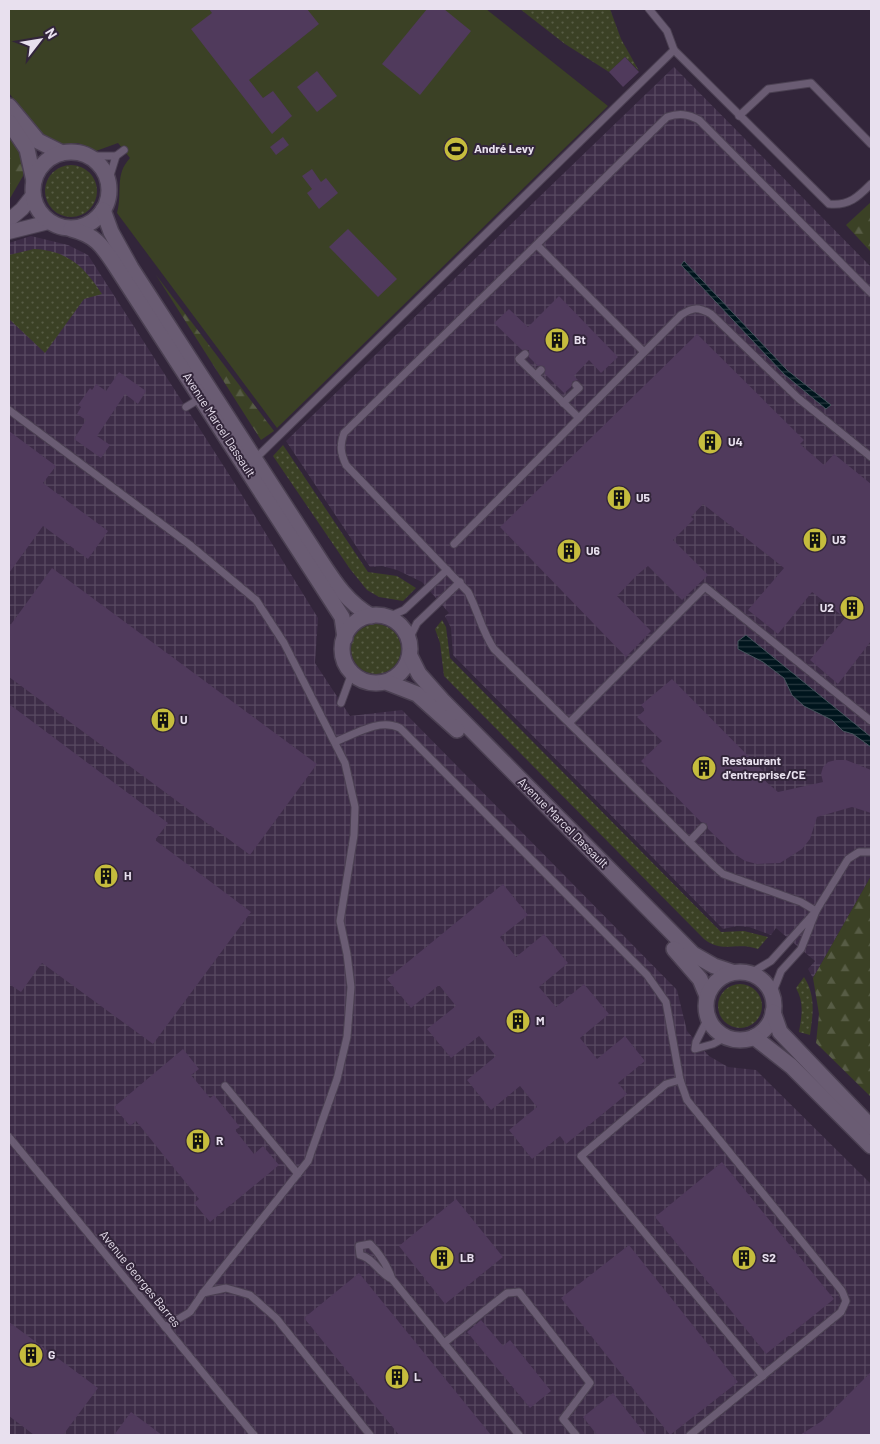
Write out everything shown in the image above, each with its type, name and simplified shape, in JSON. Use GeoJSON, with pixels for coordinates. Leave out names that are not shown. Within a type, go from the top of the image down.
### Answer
{"type":"FeatureCollection","features":[{"type":"Feature","properties":{"kind":"main road"},"geometry":{"type":"LineString","coordinates":[[9,106],[38,140],[62,153]]}},
{"type":"Feature","properties":{"kind":"main road"},"geometry":{"type":"LineString","coordinates":[[9,122],[26,149],[33,188],[38,210],[49,222],[71,229],[90,224],[104,210],[108,201],[108,182],[100,166],[87,156],[70,152],[62,153],[44,163],[33,188]]}},
{"type":"Feature","properties":{"kind":"main road","name":"Avenue Marcel Dassault"},"geometry":{"type":"LineString","coordinates":[[104,210],[111,232],[131,268],[342,593],[356,607],[371,616]]}},
{"type":"Feature","properties":{"kind":"main road","name":"Avenue Marcel Dassault"},"geometry":{"type":"LineString","coordinates":[[71,229],[87,233],[104,248],[342,617],[345,638]]}},
{"type":"Feature","properties":{"kind":"main road"},"geometry":{"type":"LineString","coordinates":[[371,616],[388,617],[400,626],[408,639],[410,656],[401,672],[386,682],[369,682],[352,673],[344,656],[345,638],[355,623],[371,616]]}},
{"type":"Feature","properties":{"kind":"main road","name":"Avenue Marcel Dassault"},"geometry":{"type":"LineString","coordinates":[[410,656],[419,674],[442,700],[693,954],[714,966],[732,972]]}},
{"type":"Feature","properties":{"kind":"main road","name":"Avenue Marcel Dassault"},"geometry":{"type":"LineString","coordinates":[[386,682],[417,694],[430,703],[684,959],[700,979],[707,996]]}},
{"type":"Feature","properties":{"kind":"main road"},"geometry":{"type":"LineString","coordinates":[[773,1012],[770,1022],[754,1037],[735,1040],[718,1032],[708,1018],[707,996],[716,981],[732,972],[751,973],[764,982],[772,994],[773,1012],[780,1032],[871,1127]]}},
{"type":"Feature","properties":{"kind":"main road"},"geometry":{"type":"LineString","coordinates":[[754,1037],[791,1066],[871,1146]]}},
{"type":"Feature","properties":{"kind":"street"},"geometry":{"type":"LineString","coordinates":[[9,220],[22,209],[33,188]]}},
{"type":"Feature","properties":{"kind":"street"},"geometry":{"type":"LineString","coordinates":[[9,232],[49,222]]}},
{"type":"Feature","properties":{"kind":"lane"},"geometry":{"type":"LineString","coordinates":[[649,9],[667,31],[674,50],[830,204],[842,205],[854,199],[871,184]]}},
{"type":"Feature","properties":{"kind":"lane"},"geometry":{"type":"LineString","coordinates":[[254,459],[674,50]]}},
{"type":"Feature","properties":{"kind":"lane"},"geometry":{"type":"LineString","coordinates":[[739,116],[768,90],[811,83],[871,144]]}},
{"type":"Feature","properties":{"kind":"lane"},"geometry":{"type":"LineString","coordinates":[[816,911],[801,902],[723,874],[689,842],[570,722],[494,649],[485,634],[475,606],[460,582],[346,465],[341,454],[340,444],[344,433],[667,117],[678,114],[699,120],[871,293]]}},
{"type":"Feature","properties":{"kind":"lane"},"geometry":{"type":"LineString","coordinates":[[108,182],[116,156],[124,150]]}},
{"type":"Feature","properties":{"kind":"lane"},"geometry":{"type":"LineString","coordinates":[[87,156],[116,156]]}},
{"type":"Feature","properties":{"kind":"lane"},"geometry":{"type":"LineString","coordinates":[[537,245],[644,352]]}},
{"type":"Feature","properties":{"kind":"lane"},"geometry":{"type":"LineString","coordinates":[[454,544],[644,352],[690,309],[699,308],[710,314],[798,398],[871,457]]}},
{"type":"Feature","properties":{"kind":"lane"},"geometry":{"type":"LineString","coordinates":[[525,354],[519,359],[538,372],[563,403],[579,418]]}},
{"type":"Feature","properties":{"kind":"lane"},"geometry":{"type":"LineString","coordinates":[[563,403],[579,388],[576,385]]}},
{"type":"Feature","properties":{"kind":"lane"},"geometry":{"type":"LineString","coordinates":[[186,407],[201,397]]}},
{"type":"Feature","properties":{"kind":"lane"},"geometry":{"type":"LineString","coordinates":[[9,410],[190,545],[256,600],[284,642],[335,742],[345,763],[355,807],[354,835],[340,921],[351,987],[347,1029],[337,1079],[308,1161],[190,1312],[164,1327]]}},
{"type":"Feature","properties":{"kind":"lane"},"geometry":{"type":"LineString","coordinates":[[388,617],[404,610],[447,570]]}},
{"type":"Feature","properties":{"kind":"lane"},"geometry":{"type":"LineString","coordinates":[[408,639],[417,623],[460,582]]}},
{"type":"Feature","properties":{"kind":"lane"},"geometry":{"type":"LineString","coordinates":[[570,722],[705,587],[871,721]]}},
{"type":"Feature","properties":{"kind":"lane"},"geometry":{"type":"LineString","coordinates":[[341,703],[352,673]]}},
{"type":"Feature","properties":{"kind":"lane"},"geometry":{"type":"LineString","coordinates":[[335,742],[376,725],[392,724],[400,728],[647,975],[666,1002],[680,1080],[687,1100],[842,1292],[846,1301],[841,1312],[690,1435]]}},
{"type":"Feature","properties":{"kind":"lane"},"geometry":{"type":"LineString","coordinates":[[689,842],[703,827]]}},
{"type":"Feature","properties":{"kind":"lane"},"geometry":{"type":"LineString","coordinates":[[772,994],[781,971],[800,949],[816,911],[848,859],[859,852],[871,852]]}},
{"type":"Feature","properties":{"kind":"lane"},"geometry":{"type":"LineString","coordinates":[[751,973],[771,961],[816,911]]}},
{"type":"Feature","properties":{"kind":"lane"},"geometry":{"type":"LineString","coordinates":[[708,1018],[696,1042],[695,1049],[713,1044],[726,1037]]}},
{"type":"Feature","properties":{"kind":"lane"},"geometry":{"type":"LineString","coordinates":[[680,1080],[666,1084],[581,1156],[762,1376]]}},
{"type":"Feature","properties":{"kind":"lane"},"geometry":{"type":"LineString","coordinates":[[225,1086],[298,1174]]}},
{"type":"Feature","properties":{"kind":"lane","name":"Avenue Georges Barres"},"geometry":{"type":"LineString","coordinates":[[9,1137],[254,1435]]}},
{"type":"Feature","properties":{"kind":"lane"},"geometry":{"type":"LineString","coordinates":[[392,1279],[384,1276],[371,1261],[360,1255],[359,1246],[370,1244],[378,1251],[388,1266],[392,1279],[519,1435]]}},
{"type":"Feature","properties":{"kind":"lane"},"geometry":{"type":"LineString","coordinates":[[203,1293],[226,1288],[250,1295],[276,1318],[370,1435]]}},
{"type":"Feature","properties":{"kind":"lane"},"geometry":{"type":"LineString","coordinates":[[444,1343],[507,1292],[519,1292],[590,1383],[563,1419],[576,1435]]}},
{"type":"Feature","properties":{"kind":"shaded area"},"geometry":{"type":"Polygon","coordinates":[[[674,67],[871,267],[871,876],[813,978],[808,969],[815,961],[776,928],[771,935],[749,927],[737,926],[723,929],[453,655],[451,628],[445,616],[449,613],[422,582],[397,570],[382,566],[370,567],[286,441],[674,67]]]}},
{"type":"Feature","properties":{"kind":"shaded area"},"geometry":{"type":"Polygon","coordinates":[[[31,236],[68,245],[88,255],[232,479],[318,618],[315,663],[350,716],[402,710],[677,990],[687,1031],[709,1056],[728,1067],[756,1070],[871,1184],[871,1435],[9,1435],[9,243],[31,236]]]}},
{"type":"Feature","properties":{"kind":"green space"},"geometry":{"type":"Polygon","coordinates":[[[9,9],[486,9],[608,106],[277,428],[117,213],[120,177],[125,164],[130,158],[118,143],[96,151],[78,143],[59,145],[45,140],[9,93],[9,9]]]}},
{"type":"Feature","properties":{"kind":"green space"},"geometry":{"type":"Polygon","coordinates":[[[520,9],[610,9],[621,39],[639,71],[625,57],[609,72],[565,44],[520,9]]]}},
{"type":"Feature","properties":{"kind":"green space"},"geometry":{"type":"Polygon","coordinates":[[[9,132],[24,158],[23,176],[9,200],[9,132]]]}},
{"type":"Feature","properties":{"kind":"green space"},"geometry":{"type":"Polygon","coordinates":[[[71,165],[81,167],[89,173],[95,181],[97,191],[95,201],[89,209],[81,215],[71,217],[61,215],[53,209],[47,201],[45,191],[47,181],[53,173],[61,167],[71,165]]]}},
{"type":"Feature","properties":{"kind":"green space"},"geometry":{"type":"Polygon","coordinates":[[[871,202],[871,252],[846,225],[871,202]]]}},
{"type":"Feature","properties":{"kind":"green space"},"geometry":{"type":"Polygon","coordinates":[[[34,249],[57,253],[74,262],[89,276],[102,294],[84,299],[45,353],[9,319],[9,255],[34,249]]]}},
{"type":"Feature","properties":{"kind":"green space"},"geometry":{"type":"Polygon","coordinates":[[[156,275],[274,431],[261,440],[156,275]]]}},
{"type":"Feature","properties":{"kind":"green space"},"geometry":{"type":"Polygon","coordinates":[[[283,445],[368,572],[397,576],[416,588],[403,601],[379,597],[367,590],[350,569],[273,456],[283,445]]]}},
{"type":"Feature","properties":{"kind":"green space"},"geometry":{"type":"Polygon","coordinates":[[[442,620],[446,627],[450,658],[721,932],[744,931],[768,937],[758,949],[743,946],[717,946],[704,939],[444,676],[440,643],[435,629],[442,620]]]}},
{"type":"Feature","properties":{"kind":"green space"},"geometry":{"type":"Polygon","coordinates":[[[376,624],[390,628],[397,635],[401,649],[397,663],[390,670],[376,674],[362,670],[355,663],[351,649],[355,635],[362,628],[376,624]]]}},
{"type":"Feature","properties":{"kind":"green space"},"geometry":{"type":"Polygon","coordinates":[[[871,876],[871,1097],[816,1043],[819,1014],[813,978],[871,876]]]}},
{"type":"Feature","properties":{"kind":"green space"},"geometry":{"type":"Polygon","coordinates":[[[804,977],[812,998],[813,1012],[810,1035],[799,1032],[802,1009],[799,993],[796,988],[804,977]]]}},
{"type":"Feature","properties":{"kind":"green space"},"geometry":{"type":"Polygon","coordinates":[[[736,984],[744,984],[756,990],[762,1006],[756,1022],[744,1028],[736,1028],[724,1022],[718,1010],[718,1002],[724,990],[736,984]]]}},
{"type":"Feature","properties":{"kind":"water"},"geometry":{"type":"Polygon","coordinates":[[[684,261],[787,370],[831,405],[826,409],[784,374],[681,265],[684,261]]]}},
{"type":"Feature","properties":{"kind":"water"},"geometry":{"type":"Polygon","coordinates":[[[746,635],[871,737],[871,747],[853,734],[843,731],[832,720],[804,706],[792,695],[784,678],[763,662],[738,649],[738,641],[746,635]]]}},
{"type":"Feature","properties":{"kind":"building"},"geometry":{"type":"Polygon","coordinates":[[[209,9],[307,9],[319,24],[249,80],[263,98],[273,91],[292,116],[272,134],[191,29],[212,13],[209,9]]]}},
{"type":"Feature","properties":{"kind":"building"},"geometry":{"type":"Polygon","coordinates":[[[427,9],[444,9],[471,31],[420,95],[382,64],[427,9]]]}},
{"type":"Feature","properties":{"kind":"building"},"geometry":{"type":"Polygon","coordinates":[[[625,57],[639,72],[623,87],[609,72],[625,57]]]}},
{"type":"Feature","properties":{"kind":"building"},"geometry":{"type":"Polygon","coordinates":[[[317,71],[337,96],[317,112],[297,87],[317,71]]]}},
{"type":"Feature","properties":{"kind":"building"},"geometry":{"type":"Polygon","coordinates":[[[283,137],[289,145],[276,155],[270,147],[283,137]]]}},
{"type":"Feature","properties":{"kind":"building"},"geometry":{"type":"Polygon","coordinates":[[[312,169],[321,182],[326,178],[338,193],[319,209],[307,193],[312,189],[302,176],[312,169]]]}},
{"type":"Feature","properties":{"kind":"building"},"geometry":{"type":"Polygon","coordinates":[[[348,229],[397,279],[378,297],[329,247],[348,229]]]}},
{"type":"Feature","properties":{"kind":"building","name":"Bt"},"geometry":{"type":"Polygon","coordinates":[[[559,296],[618,357],[601,373],[589,360],[574,376],[578,380],[573,381],[571,387],[564,393],[545,374],[545,367],[538,366],[529,357],[529,350],[522,350],[494,323],[509,309],[528,327],[559,296]]]}},
{"type":"Feature","properties":{"kind":"building"},"geometry":{"type":"Polygon","coordinates":[[[697,334],[804,440],[800,444],[824,465],[834,454],[871,484],[871,641],[838,684],[810,660],[845,618],[812,592],[778,634],[748,610],[784,568],[703,504],[691,517],[694,519],[673,540],[708,575],[682,600],[648,566],[637,575],[617,596],[651,631],[626,657],[500,527],[697,334]]]}},
{"type":"Feature","properties":{"kind":"building"},"geometry":{"type":"Polygon","coordinates":[[[119,372],[146,391],[138,404],[125,394],[97,436],[110,445],[101,458],[74,439],[86,420],[77,414],[81,407],[78,405],[90,388],[92,390],[96,384],[106,391],[119,372]]]}},
{"type":"Feature","properties":{"kind":"building"},"geometry":{"type":"Polygon","coordinates":[[[9,431],[56,466],[43,483],[108,531],[88,559],[43,526],[9,573],[9,431]]]}},
{"type":"Feature","properties":{"kind":"building","name":"U"},"geometry":{"type":"Polygon","coordinates":[[[52,568],[317,764],[250,855],[9,677],[9,627],[52,568]]]}},
{"type":"Feature","properties":{"kind":"building","name":"Restaurant d'entreprise/CE"},"geometry":{"type":"Polygon","coordinates":[[[672,679],[768,776],[764,780],[778,792],[823,782],[821,774],[823,767],[828,762],[836,760],[846,760],[871,770],[871,813],[852,807],[817,817],[810,839],[802,849],[780,863],[757,864],[745,861],[733,853],[708,829],[707,824],[701,822],[641,761],[662,741],[637,717],[645,710],[641,705],[672,679]]]}},
{"type":"Feature","properties":{"kind":"building","name":"H"},"geometry":{"type":"Polygon","coordinates":[[[9,704],[168,823],[155,840],[251,912],[153,1044],[42,963],[21,992],[9,984],[9,704]]]}},
{"type":"Feature","properties":{"kind":"building","name":"M"},"geometry":{"type":"Polygon","coordinates":[[[503,884],[528,915],[500,937],[516,957],[544,934],[568,963],[539,987],[556,1007],[584,984],[609,1014],[580,1038],[597,1059],[625,1036],[645,1061],[618,1083],[627,1094],[566,1144],[560,1136],[532,1159],[509,1130],[537,1107],[520,1086],[491,1110],[467,1080],[496,1056],[479,1036],[451,1058],[427,1029],[456,1006],[439,985],[411,1008],[387,979],[503,884]]]}},
{"type":"Feature","properties":{"kind":"building"},"geometry":{"type":"Polygon","coordinates":[[[183,1049],[199,1069],[191,1075],[210,1098],[214,1095],[240,1127],[235,1130],[254,1154],[263,1146],[279,1165],[210,1222],[194,1203],[199,1199],[136,1121],[130,1126],[114,1107],[183,1049]]]}},
{"type":"Feature","properties":{"kind":"building","name":"S2"},"geometry":{"type":"Polygon","coordinates":[[[722,1162],[834,1299],[766,1354],[655,1217],[722,1162]]]}},
{"type":"Feature","properties":{"kind":"building","name":"LB"},"geometry":{"type":"Polygon","coordinates":[[[456,1199],[503,1257],[445,1304],[399,1246],[456,1199]]]}},
{"type":"Feature","properties":{"kind":"building"},"geometry":{"type":"Polygon","coordinates":[[[629,1245],[738,1382],[670,1435],[561,1298],[629,1245]]]}},
{"type":"Feature","properties":{"kind":"building","name":"L"},"geometry":{"type":"Polygon","coordinates":[[[359,1273],[491,1435],[399,1435],[304,1318],[359,1273]]]}},
{"type":"Feature","properties":{"kind":"building"},"geometry":{"type":"Polygon","coordinates":[[[481,1320],[503,1346],[510,1340],[551,1391],[530,1408],[467,1332],[481,1320]]]}},
{"type":"Feature","properties":{"kind":"building","name":"G"},"geometry":{"type":"Polygon","coordinates":[[[9,1322],[98,1388],[63,1435],[34,1435],[9,1416],[9,1322]]]}},
{"type":"Feature","properties":{"kind":"building"},"geometry":{"type":"Polygon","coordinates":[[[871,1372],[871,1435],[800,1435],[822,1421],[871,1372]]]}},
{"type":"Feature","properties":{"kind":"building"},"geometry":{"type":"Polygon","coordinates":[[[613,1393],[646,1435],[597,1435],[583,1417],[613,1393]]]}},
{"type":"Feature","properties":{"kind":"building"},"geometry":{"type":"Polygon","coordinates":[[[131,1412],[162,1435],[114,1435],[131,1412]]]}},
{"type":"Feature","properties":{"kind":"place","name":"André Levy"},"geometry":{"type":"Point","coordinates":[456,149]}},
{"type":"Feature","properties":{"kind":"place","name":"Bt"},"geometry":{"type":"Point","coordinates":[557,340]}},
{"type":"Feature","properties":{"kind":"place","name":"U4"},"geometry":{"type":"Point","coordinates":[710,442]}},
{"type":"Feature","properties":{"kind":"place","name":"U5"},"geometry":{"type":"Point","coordinates":[619,498]}},
{"type":"Feature","properties":{"kind":"place","name":"U3"},"geometry":{"type":"Point","coordinates":[815,540]}},
{"type":"Feature","properties":{"kind":"place","name":"U6"},"geometry":{"type":"Point","coordinates":[569,551]}},
{"type":"Feature","properties":{"kind":"place","name":"U2"},"geometry":{"type":"Point","coordinates":[852,608]}},
{"type":"Feature","properties":{"kind":"place","name":"U"},"geometry":{"type":"Point","coordinates":[163,720]}},
{"type":"Feature","properties":{"kind":"place","name":"Restaurant d'entreprise/CE"},"geometry":{"type":"Point","coordinates":[704,768]}},
{"type":"Feature","properties":{"kind":"place","name":"H"},"geometry":{"type":"Point","coordinates":[106,876]}},
{"type":"Feature","properties":{"kind":"place","name":"M"},"geometry":{"type":"Point","coordinates":[518,1021]}},
{"type":"Feature","properties":{"kind":"place","name":"R"},"geometry":{"type":"Point","coordinates":[198,1141]}},
{"type":"Feature","properties":{"kind":"place","name":"LB"},"geometry":{"type":"Point","coordinates":[442,1258]}},
{"type":"Feature","properties":{"kind":"place","name":"S2"},"geometry":{"type":"Point","coordinates":[744,1258]}},
{"type":"Feature","properties":{"kind":"place","name":"G"},"geometry":{"type":"Point","coordinates":[31,1355]}},
{"type":"Feature","properties":{"kind":"place","name":"L"},"geometry":{"type":"Point","coordinates":[397,1377]}}]}
